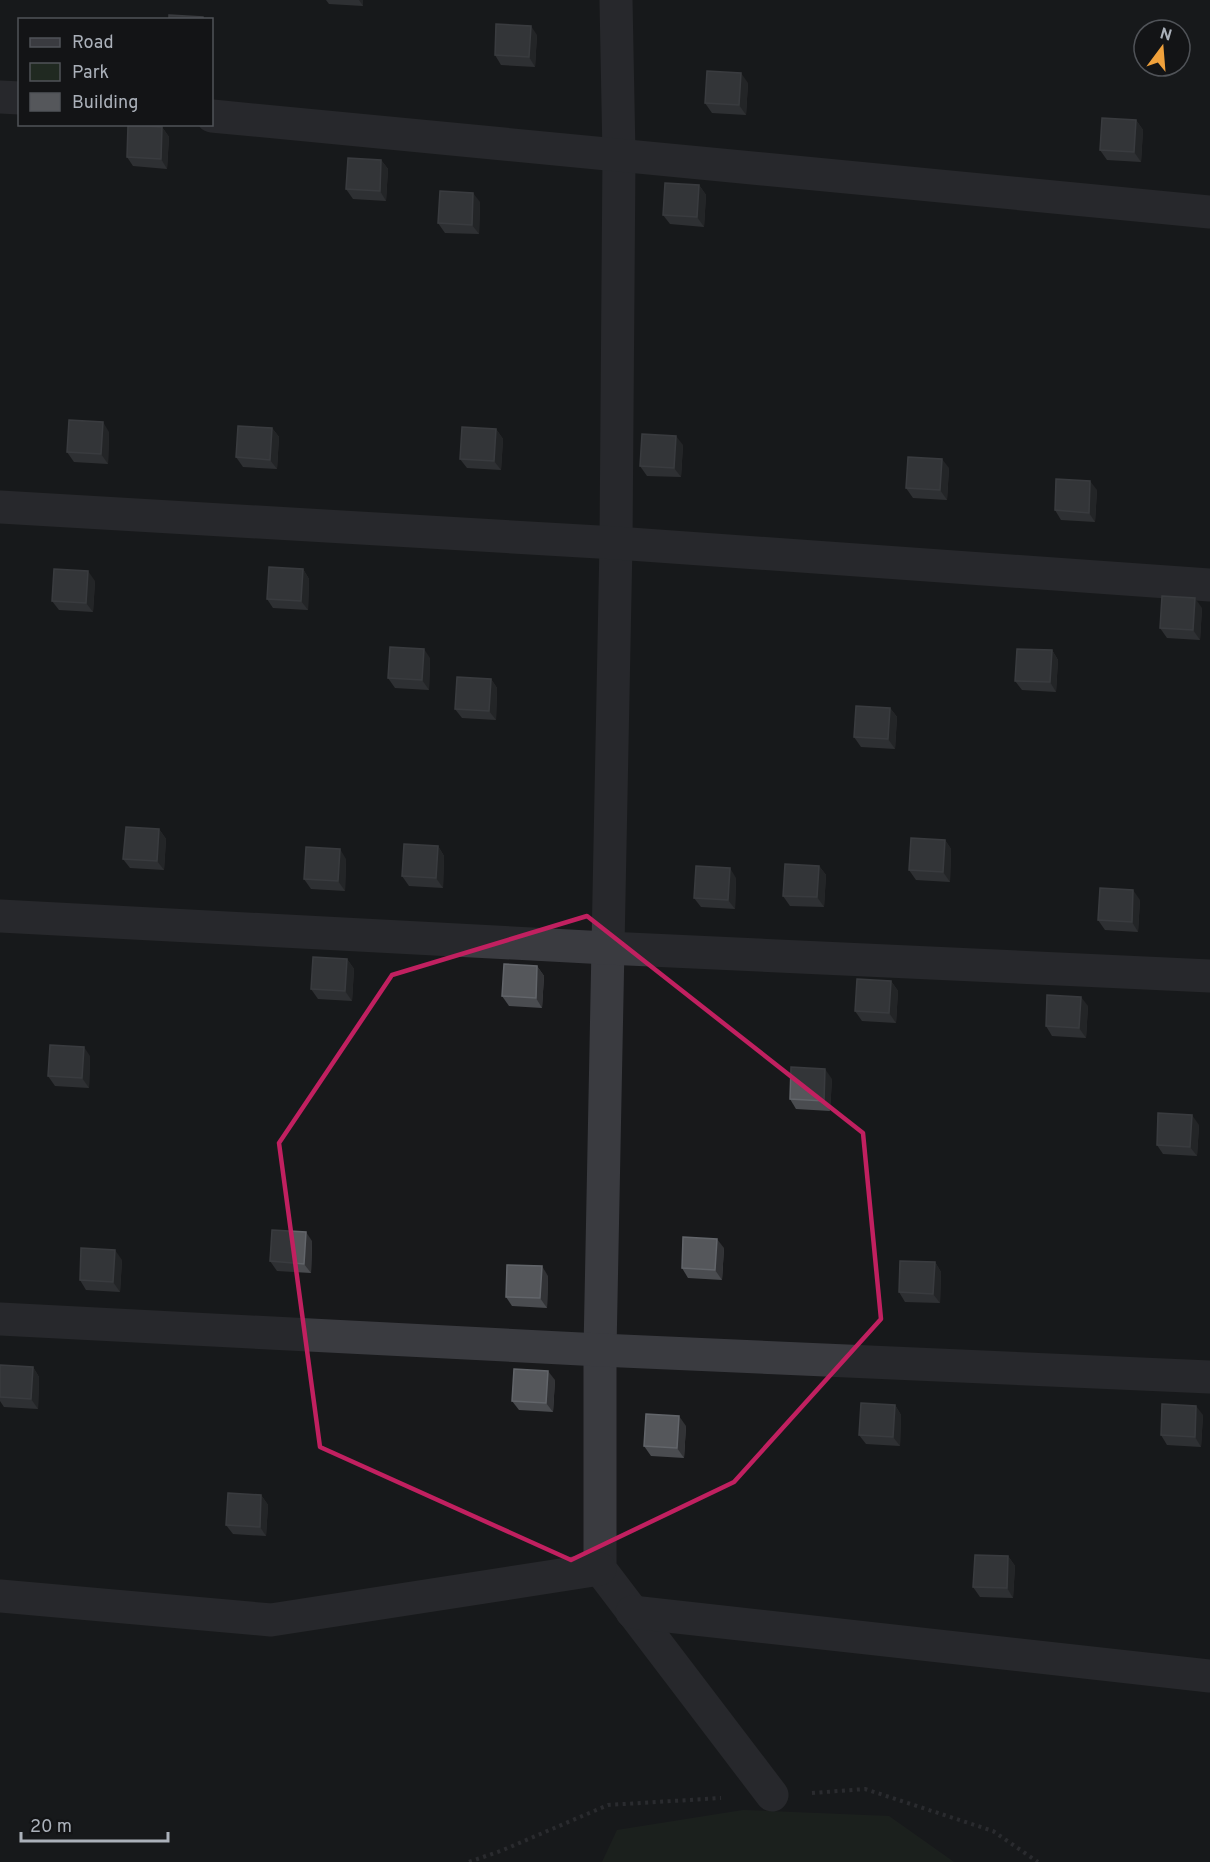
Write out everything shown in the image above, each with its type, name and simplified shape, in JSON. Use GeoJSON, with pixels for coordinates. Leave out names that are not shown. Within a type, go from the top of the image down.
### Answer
{"type":"FeatureCollection","features":[{"type":"Feature","properties":{"kind":"street"},"geometry":{"type":"LineString","coordinates":[[616,0],[619,155],[616,543],[600,1350],[600,1569],[772,1795]]}},
{"type":"Feature","properties":{"kind":"street"},"geometry":{"type":"LineString","coordinates":[[0,97],[18,99]]}},
{"type":"Feature","properties":{"kind":"street"},"geometry":{"type":"LineString","coordinates":[[213,116],[1210,212]]}},
{"type":"Feature","properties":{"kind":"street"},"geometry":{"type":"LineString","coordinates":[[0,507],[616,543],[1210,585]]}},
{"type":"Feature","properties":{"kind":"street"},"geometry":{"type":"LineString","coordinates":[[0,916],[607,948],[1210,976]]}},
{"type":"Feature","properties":{"kind":"street"},"geometry":{"type":"LineString","coordinates":[[0,1319],[600,1350],[1210,1377]]}},
{"type":"Feature","properties":{"kind":"street"},"geometry":{"type":"LineString","coordinates":[[0,1596],[271,1620],[600,1569]]}},
{"type":"Feature","properties":{"kind":"street"},"geometry":{"type":"LineString","coordinates":[[632,1611],[1210,1676]]}},
{"type":"Feature","properties":{"kind":"highlighted area"},"geometry":{"type":"Polygon","coordinates":[[[587,916],[863,1133],[881,1319],[734,1482],[571,1560],[320,1447],[279,1143],[392,975],[587,916]]]}},
{"type":"Feature","properties":{"kind":"green space"},"geometry":{"type":"Polygon","coordinates":[[[743,1810],[889,1816],[954,1862],[602,1862],[617,1830],[743,1810]]]}},
{"type":"Feature","properties":{"kind":"building"},"geometry":{"type":"Polygon","coordinates":[[[169,15],[203,17],[203,18],[169,18],[169,15]]]}},
{"type":"Feature","properties":{"kind":"building"},"geometry":{"type":"Polygon","coordinates":[[[496,24],[531,26],[529,57],[495,55],[496,24]]]}},
{"type":"Feature","properties":{"kind":"building"},"geometry":{"type":"Polygon","coordinates":[[[707,71],[741,73],[739,105],[705,103],[707,71]]]}},
{"type":"Feature","properties":{"kind":"building"},"geometry":{"type":"Polygon","coordinates":[[[1102,118],[1136,120],[1134,152],[1100,150],[1102,118]]]}},
{"type":"Feature","properties":{"kind":"building"},"geometry":{"type":"Polygon","coordinates":[[[128,126],[162,127],[161,159],[127,157],[128,126]]]}},
{"type":"Feature","properties":{"kind":"building"},"geometry":{"type":"Polygon","coordinates":[[[348,158],[381,160],[380,191],[346,189],[348,158]]]}},
{"type":"Feature","properties":{"kind":"building"},"geometry":{"type":"Polygon","coordinates":[[[665,183],[699,185],[697,217],[663,215],[665,183]]]}},
{"type":"Feature","properties":{"kind":"building"},"geometry":{"type":"Polygon","coordinates":[[[440,191],[473,193],[472,225],[438,223],[440,191]]]}},
{"type":"Feature","properties":{"kind":"building"},"geometry":{"type":"Polygon","coordinates":[[[69,420],[103,422],[101,454],[67,452],[69,420]]]}},
{"type":"Feature","properties":{"kind":"building"},"geometry":{"type":"Polygon","coordinates":[[[238,426],[272,428],[270,460],[236,457],[238,426]]]}},
{"type":"Feature","properties":{"kind":"building"},"geometry":{"type":"Polygon","coordinates":[[[462,427],[496,429],[494,461],[460,459],[462,427]]]}},
{"type":"Feature","properties":{"kind":"building"},"geometry":{"type":"Polygon","coordinates":[[[642,434],[676,436],[674,468],[640,466],[642,434]]]}},
{"type":"Feature","properties":{"kind":"building"},"geometry":{"type":"Polygon","coordinates":[[[908,457],[942,459],[940,490],[906,488],[908,457]]]}},
{"type":"Feature","properties":{"kind":"building"},"geometry":{"type":"Polygon","coordinates":[[[1056,479],[1090,481],[1089,513],[1055,510],[1056,479]]]}},
{"type":"Feature","properties":{"kind":"building"},"geometry":{"type":"Polygon","coordinates":[[[269,567],[303,569],[301,601],[267,599],[269,567]]]}},
{"type":"Feature","properties":{"kind":"building"},"geometry":{"type":"Polygon","coordinates":[[[54,569],[88,571],[86,603],[52,601],[54,569]]]}},
{"type":"Feature","properties":{"kind":"building"},"geometry":{"type":"Polygon","coordinates":[[[1162,596],[1195,598],[1193,630],[1160,628],[1162,596]]]}},
{"type":"Feature","properties":{"kind":"building"},"geometry":{"type":"Polygon","coordinates":[[[390,647],[424,649],[422,680],[388,678],[390,647]]]}},
{"type":"Feature","properties":{"kind":"building"},"geometry":{"type":"Polygon","coordinates":[[[1017,649],[1052,650],[1050,682],[1015,681],[1017,649]]]}},
{"type":"Feature","properties":{"kind":"building"},"geometry":{"type":"Polygon","coordinates":[[[457,677],[491,679],[489,711],[455,709],[457,677]]]}},
{"type":"Feature","properties":{"kind":"building"},"geometry":{"type":"Polygon","coordinates":[[[856,706],[890,708],[888,739],[854,737],[856,706]]]}},
{"type":"Feature","properties":{"kind":"building"},"geometry":{"type":"Polygon","coordinates":[[[126,827],[159,829],[157,861],[123,859],[126,827]]]}},
{"type":"Feature","properties":{"kind":"building"},"geometry":{"type":"Polygon","coordinates":[[[911,838],[945,840],[943,872],[909,870],[911,838]]]}},
{"type":"Feature","properties":{"kind":"building"},"geometry":{"type":"Polygon","coordinates":[[[404,844],[438,846],[436,878],[402,876],[404,844]]]}},
{"type":"Feature","properties":{"kind":"building"},"geometry":{"type":"Polygon","coordinates":[[[306,847],[340,849],[338,881],[304,879],[306,847]]]}},
{"type":"Feature","properties":{"kind":"building"},"geometry":{"type":"Polygon","coordinates":[[[785,864],[819,866],[817,897],[783,896],[785,864]]]}},
{"type":"Feature","properties":{"kind":"building"},"geometry":{"type":"Polygon","coordinates":[[[696,866],[730,868],[728,900],[694,898],[696,866]]]}},
{"type":"Feature","properties":{"kind":"building"},"geometry":{"type":"Polygon","coordinates":[[[1100,888],[1133,890],[1132,922],[1098,920],[1100,888]]]}},
{"type":"Feature","properties":{"kind":"building"},"geometry":{"type":"Polygon","coordinates":[[[313,957],[347,959],[345,991],[311,989],[313,957]]]}},
{"type":"Feature","properties":{"kind":"building"},"geometry":{"type":"Polygon","coordinates":[[[504,964],[537,966],[536,998],[502,996],[504,964]]]}},
{"type":"Feature","properties":{"kind":"building"},"geometry":{"type":"Polygon","coordinates":[[[857,979],[891,981],[889,1013],[855,1011],[857,979]]]}},
{"type":"Feature","properties":{"kind":"building"},"geometry":{"type":"Polygon","coordinates":[[[1047,995],[1081,997],[1079,1028],[1046,1026],[1047,995]]]}},
{"type":"Feature","properties":{"kind":"building"},"geometry":{"type":"Polygon","coordinates":[[[50,1045],[84,1047],[82,1078],[48,1076],[50,1045]]]}},
{"type":"Feature","properties":{"kind":"building"},"geometry":{"type":"Polygon","coordinates":[[[791,1067],[825,1069],[824,1101],[790,1099],[791,1067]]]}},
{"type":"Feature","properties":{"kind":"building"},"geometry":{"type":"Polygon","coordinates":[[[1158,1113],[1192,1115],[1190,1147],[1157,1145],[1158,1113]]]}},
{"type":"Feature","properties":{"kind":"building"},"geometry":{"type":"Polygon","coordinates":[[[272,1230],[306,1232],[304,1264],[270,1261],[272,1230]]]}},
{"type":"Feature","properties":{"kind":"building"},"geometry":{"type":"Polygon","coordinates":[[[683,1237],[717,1239],[715,1270],[682,1268],[683,1237]]]}},
{"type":"Feature","properties":{"kind":"building"},"geometry":{"type":"Polygon","coordinates":[[[81,1248],[115,1250],[113,1282],[80,1280],[81,1248]]]}},
{"type":"Feature","properties":{"kind":"building"},"geometry":{"type":"Polygon","coordinates":[[[900,1261],[935,1262],[933,1294],[899,1292],[900,1261]]]}},
{"type":"Feature","properties":{"kind":"building"},"geometry":{"type":"Polygon","coordinates":[[[507,1265],[542,1266],[540,1298],[506,1297],[507,1265]]]}},
{"type":"Feature","properties":{"kind":"building"},"geometry":{"type":"Polygon","coordinates":[[[0,1365],[33,1367],[31,1399],[0,1397],[0,1365]]]}},
{"type":"Feature","properties":{"kind":"building"},"geometry":{"type":"Polygon","coordinates":[[[514,1369],[548,1371],[546,1403],[512,1401],[514,1369]]]}},
{"type":"Feature","properties":{"kind":"building"},"geometry":{"type":"Polygon","coordinates":[[[861,1403],[895,1405],[893,1437],[859,1435],[861,1403]]]}},
{"type":"Feature","properties":{"kind":"building"},"geometry":{"type":"Polygon","coordinates":[[[1162,1404],[1196,1406],[1195,1437],[1161,1435],[1162,1404]]]}},
{"type":"Feature","properties":{"kind":"building"},"geometry":{"type":"Polygon","coordinates":[[[646,1414],[679,1416],[677,1448],[644,1446],[646,1414]]]}},
{"type":"Feature","properties":{"kind":"building"},"geometry":{"type":"Polygon","coordinates":[[[228,1493],[261,1495],[260,1527],[226,1525],[228,1493]]]}},
{"type":"Feature","properties":{"kind":"building"},"geometry":{"type":"Polygon","coordinates":[[[975,1555],[1008,1556],[1007,1588],[973,1587],[975,1555]]]}}]}
